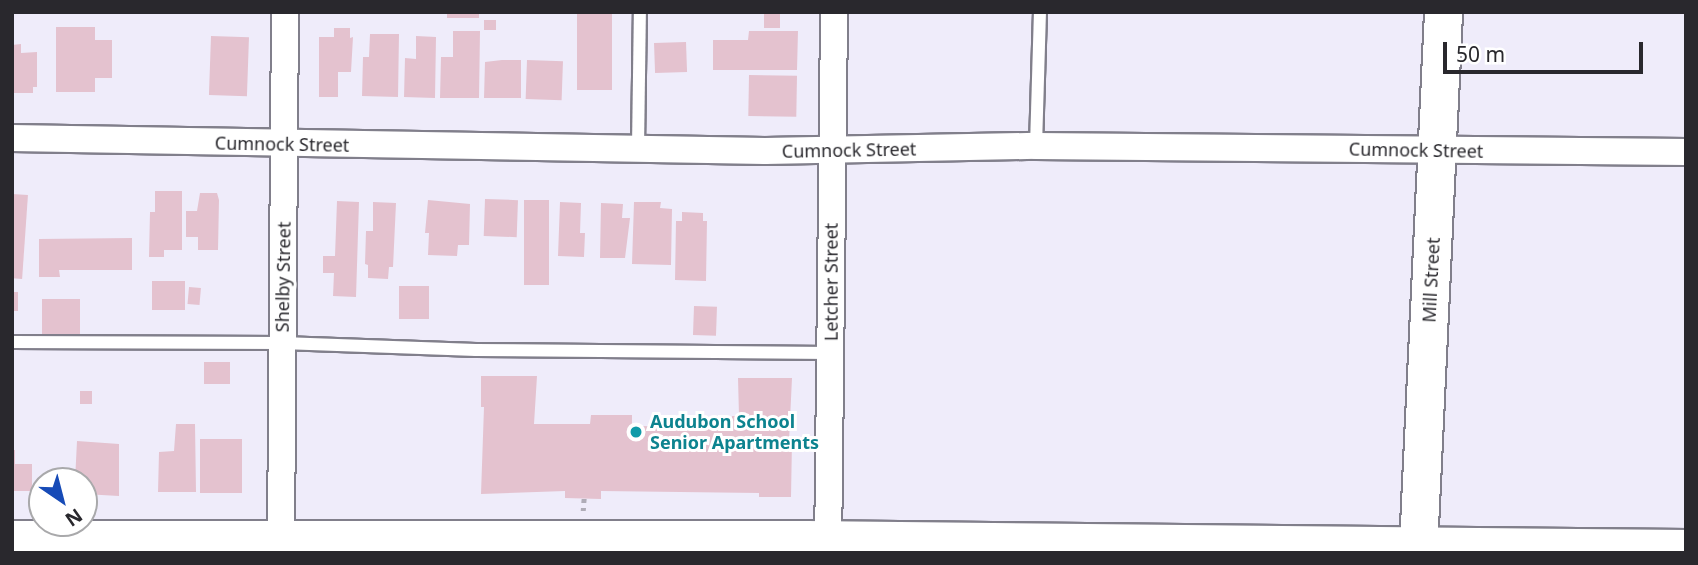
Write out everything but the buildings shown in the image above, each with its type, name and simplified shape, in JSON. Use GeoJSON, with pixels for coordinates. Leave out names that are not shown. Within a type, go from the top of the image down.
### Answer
{"type":"FeatureCollection","features":[{"type":"Feature","properties":{"kind":"street","name":"Shelby Street"},"geometry":{"type":"LineString","coordinates":[[269,545],[282,343],[285,12]]}},
{"type":"Feature","properties":{"kind":"street","name":"Letcher Street"},"geometry":{"type":"LineString","coordinates":[[829,546],[834,12]]}},
{"type":"Feature","properties":{"kind":"street","name":"Mill Street"},"geometry":{"type":"LineString","coordinates":[[1418,547],[1443,12]]}},
{"type":"Feature","properties":{"kind":"street","name":"Cumnock Street"},"geometry":{"type":"LineString","coordinates":[[12,138],[832,151],[1036,146],[1686,152]]}},
{"type":"Feature","properties":{"kind":"street"},"geometry":{"type":"LineString","coordinates":[[12,539],[269,545],[1418,547],[1465,550],[1686,548]]}},
{"type":"Feature","properties":{"kind":"lane"},"geometry":{"type":"LineString","coordinates":[[638,148],[640,12]]}},
{"type":"Feature","properties":{"kind":"lane"},"geometry":{"type":"LineString","coordinates":[[1036,146],[1040,12]]}},
{"type":"Feature","properties":{"kind":"lane"},"geometry":{"type":"LineString","coordinates":[[12,342],[282,343],[476,350],[830,353]]}},
{"type":"Feature","properties":{"kind":"place","name":"Audubon School Senior Apartments"},"geometry":{"type":"Point","coordinates":[636,432]}}]}
